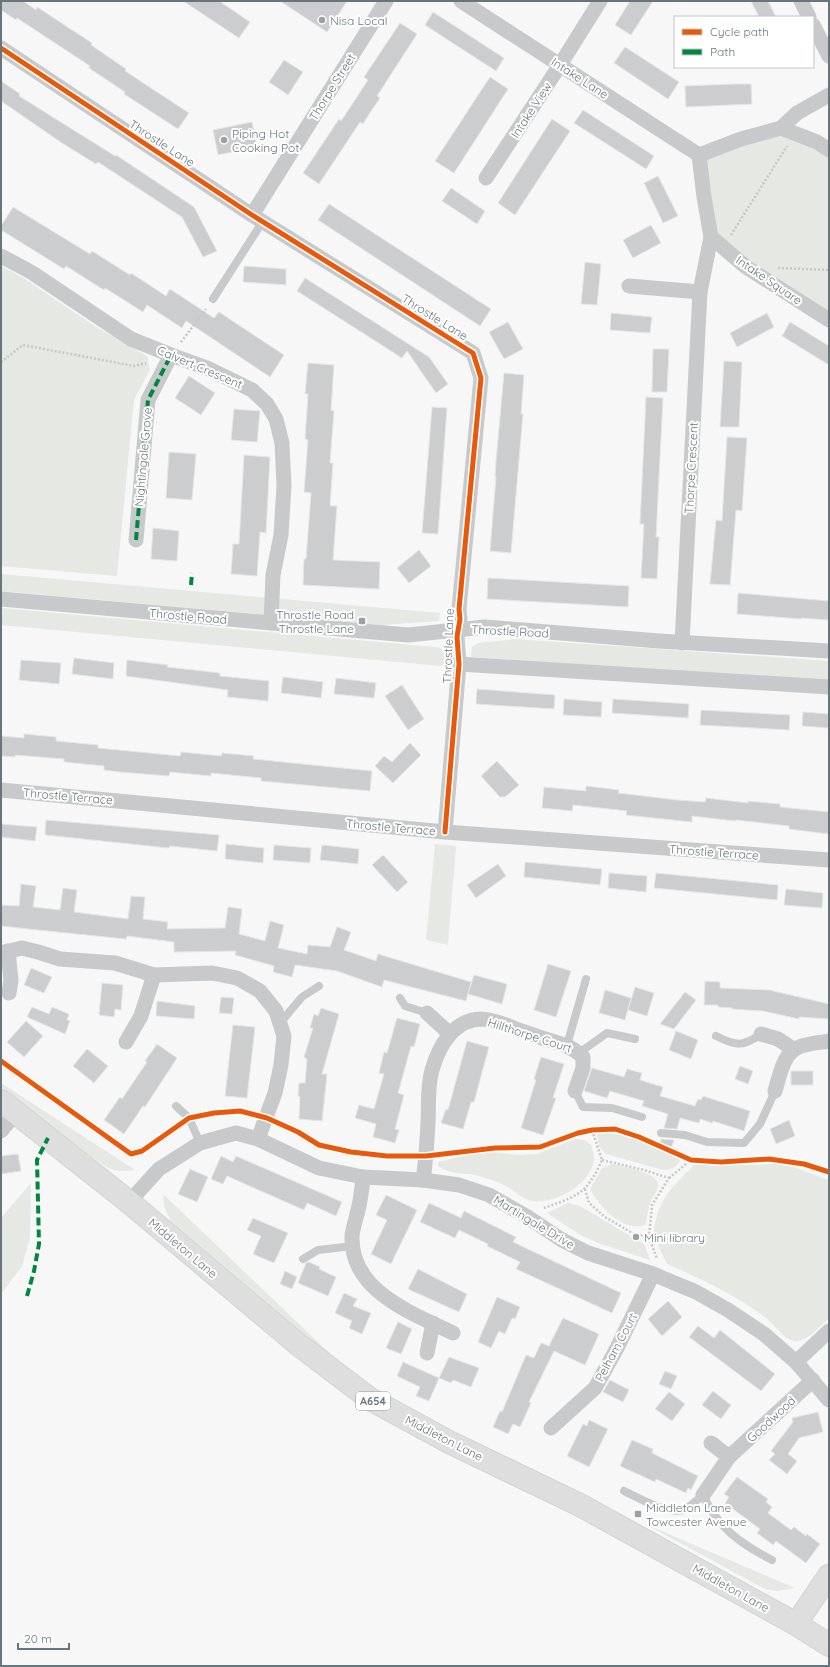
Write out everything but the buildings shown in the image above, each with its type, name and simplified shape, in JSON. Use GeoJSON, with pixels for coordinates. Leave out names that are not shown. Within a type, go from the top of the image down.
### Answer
{"type":"FeatureCollection","features":[{"type":"Feature","properties":{"kind":"main road","name":"Middleton Lane"},"geometry":{"type":"LineString","coordinates":[[8,1107],[129,1202],[299,1346],[370,1399],[449,1442],[580,1505],[796,1624],[829,1645]]}},
{"type":"Feature","properties":{"kind":"street","name":"Thorpe Street"},"geometry":{"type":"LineString","coordinates":[[258,218],[386,1]]}},
{"type":"Feature","properties":{"kind":"street","name":"Intake Lane"},"geometry":{"type":"LineString","coordinates":[[461,1],[699,155]]}},
{"type":"Feature","properties":{"kind":"street","name":"Intake View"},"geometry":{"type":"LineString","coordinates":[[486,178],[600,1]]}},
{"type":"Feature","properties":{"kind":"street"},"geometry":{"type":"LineString","coordinates":[[801,1],[808,16]]}},
{"type":"Feature","properties":{"kind":"street"},"geometry":{"type":"LineString","coordinates":[[814,27],[829,56]]}},
{"type":"Feature","properties":{"kind":"street","name":"Throstle Lane"},"geometry":{"type":"LineString","coordinates":[[1,48],[258,218],[473,353],[481,378],[459,609],[460,619],[457,637],[459,664],[445,832]]}},
{"type":"Feature","properties":{"kind":"street"},"geometry":{"type":"LineString","coordinates":[[699,155],[741,139],[781,128],[798,113],[829,95]]}},
{"type":"Feature","properties":{"kind":"street"},"geometry":{"type":"LineString","coordinates":[[781,128],[817,142],[829,150]]}},
{"type":"Feature","properties":{"kind":"street","name":"Thorpe Crescent"},"geometry":{"type":"LineString","coordinates":[[682,643],[700,292],[711,236],[704,197],[699,155]]}},
{"type":"Feature","properties":{"kind":"street","name":"Intake Square"},"geometry":{"type":"LineString","coordinates":[[711,236],[746,267],[829,320]]}},
{"type":"Feature","properties":{"kind":"street","name":"Calvert Crescent"},"geometry":{"type":"LineString","coordinates":[[1,256],[31,272],[131,338],[207,368],[252,390],[267,404],[276,419],[282,443],[284,486],[281,535],[273,575],[271,623]]}},
{"type":"Feature","properties":{"kind":"street"},"geometry":{"type":"LineString","coordinates":[[630,286],[700,292]]}},
{"type":"Feature","properties":{"kind":"street","name":"Nightingale Grove"},"geometry":{"type":"LineString","coordinates":[[136,540],[148,400],[171,355]]}},
{"type":"Feature","properties":{"kind":"street","name":"Throstle Road"},"geometry":{"type":"LineString","coordinates":[[1,599],[408,635],[485,627],[682,643],[829,651]]}},
{"type":"Feature","properties":{"kind":"street"},"geometry":{"type":"LineString","coordinates":[[459,664],[829,687]]}},
{"type":"Feature","properties":{"kind":"street","name":"Throstle Terrace"},"geometry":{"type":"LineString","coordinates":[[1,790],[445,832],[829,860]]}},
{"type":"Feature","properties":{"kind":"street"},"geometry":{"type":"LineString","coordinates":[[9,993],[11,980],[4,952],[22,948],[60,959],[115,963],[154,975],[212,973],[237,978],[260,991],[276,1011],[284,1036],[281,1065],[269,1112],[258,1139]]}},
{"type":"Feature","properties":{"kind":"street"},"geometry":{"type":"LineString","coordinates":[[126,1042],[141,1016],[154,975]]}},
{"type":"Feature","properties":{"kind":"street"},"geometry":{"type":"LineString","coordinates":[[427,1013],[449,1034]]}},
{"type":"Feature","properties":{"kind":"street","name":"Hillthorpe Court"},"geometry":{"type":"LineString","coordinates":[[423,1180],[426,1156],[429,1092],[432,1071],[439,1052],[449,1034],[463,1023],[481,1019],[502,1023],[573,1049],[583,1057],[583,1068],[575,1091]]}},
{"type":"Feature","properties":{"kind":"street"},"geometry":{"type":"LineString","coordinates":[[761,1034],[778,1039],[794,1050]]}},
{"type":"Feature","properties":{"kind":"street"},"geometry":{"type":"LineString","coordinates":[[775,1091],[780,1073],[787,1058],[794,1050],[800,1046],[829,1041]]}},
{"type":"Feature","properties":{"kind":"street"},"geometry":{"type":"LineString","coordinates":[[1,1131],[8,1107]]}},
{"type":"Feature","properties":{"kind":"street","name":"Martingale Drive"},"geometry":{"type":"LineString","coordinates":[[129,1202],[160,1169],[200,1143],[236,1133],[258,1139],[319,1168],[363,1177],[423,1180],[460,1185],[489,1195],[526,1216],[562,1240],[588,1253],[653,1274],[696,1292],[728,1310],[764,1334],[796,1362],[829,1400]]}},
{"type":"Feature","properties":{"kind":"street"},"geometry":{"type":"LineString","coordinates":[[363,1177],[361,1196],[353,1223],[353,1253],[360,1270],[372,1287],[388,1300],[453,1333]]}},
{"type":"Feature","properties":{"kind":"street","name":"Pelham Court"},"geometry":{"type":"LineString","coordinates":[[551,1428],[595,1388],[617,1348],[653,1274]]}},
{"type":"Feature","properties":{"kind":"street"},"geometry":{"type":"LineString","coordinates":[[427,1353],[433,1323]]}},
{"type":"Feature","properties":{"kind":"street"},"geometry":{"type":"LineString","coordinates":[[796,1362],[829,1331]]}},
{"type":"Feature","properties":{"kind":"street","name":"Goodwood"},"geometry":{"type":"LineString","coordinates":[[703,1495],[729,1457],[813,1380]]}},
{"type":"Feature","properties":{"kind":"street"},"geometry":{"type":"LineString","coordinates":[[710,1443],[729,1457]]}},
{"type":"Feature","properties":{"kind":"street"},"geometry":{"type":"LineString","coordinates":[[796,1624],[829,1575]]}},
{"type":"Feature","properties":{"kind":"lane"},"geometry":{"type":"LineString","coordinates":[[213,299],[258,218]]}},
{"type":"Feature","properties":{"kind":"lane"},"geometry":{"type":"LineString","coordinates":[[573,1049],[586,979]]}},
{"type":"Feature","properties":{"kind":"lane"},"geometry":{"type":"LineString","coordinates":[[280,1023],[302,997],[319,986]]}},
{"type":"Feature","properties":{"kind":"lane"},"geometry":{"type":"LineString","coordinates":[[400,998],[405,1006],[427,1013]]}},
{"type":"Feature","properties":{"kind":"lane"},"geometry":{"type":"LineString","coordinates":[[573,1049],[607,1033],[635,1039]]}},
{"type":"Feature","properties":{"kind":"lane"},"geometry":{"type":"LineString","coordinates":[[716,1036],[728,1042],[740,1044],[750,1042],[761,1034]]}},
{"type":"Feature","properties":{"kind":"lane"},"geometry":{"type":"LineString","coordinates":[[575,1091],[583,1107],[612,1108],[642,1117]]}},
{"type":"Feature","properties":{"kind":"lane"},"geometry":{"type":"LineString","coordinates":[[661,1133],[685,1135],[707,1142],[744,1143],[760,1124],[775,1091]]}},
{"type":"Feature","properties":{"kind":"lane"},"geometry":{"type":"LineString","coordinates":[[176,1106],[189,1118],[200,1143]]}},
{"type":"Feature","properties":{"kind":"lane"},"geometry":{"type":"LineString","coordinates":[[303,1259],[318,1250],[353,1246]]}},
{"type":"Feature","properties":{"kind":"lane"},"geometry":{"type":"LineString","coordinates":[[624,1491],[648,1503],[672,1510],[682,1510],[703,1495],[709,1509],[734,1537],[751,1549],[772,1560]]}},
{"type":"Feature","properties":{"kind":"path"},"geometry":{"type":"LineString","coordinates":[[723,247],[795,134]]}},
{"type":"Feature","properties":{"kind":"path"},"geometry":{"type":"LineString","coordinates":[[776,268],[829,270]]}},
{"type":"Feature","properties":{"kind":"path"},"geometry":{"type":"LineString","coordinates":[[585,1131],[600,1129]]}},
{"type":"Feature","properties":{"kind":"path"},"geometry":{"type":"LineString","coordinates":[[526,1216],[585,1189],[594,1177],[602,1160],[592,1130]]}},
{"type":"Feature","properties":{"kind":"path"},"geometry":{"type":"LineString","coordinates":[[685,1157],[690,1160],[698,1160]]}},
{"type":"Feature","properties":{"kind":"path"},"geometry":{"type":"LineString","coordinates":[[602,1160],[644,1170],[669,1178]]}},
{"type":"Feature","properties":{"kind":"path"},"geometry":{"type":"LineString","coordinates":[[653,1274],[659,1262],[649,1237],[652,1205],[669,1178],[690,1160]]}},
{"type":"Feature","properties":{"kind":"path"},"geometry":{"type":"LineString","coordinates":[[585,1189],[589,1203],[605,1217],[634,1234],[649,1237]]}},
{"type":"Feature","properties":{"kind":"shaded area"},"geometry":{"type":"Polygon","coordinates":[[[781,128],[829,150],[829,320],[711,237],[699,155],[781,128]]]}},
{"type":"Feature","properties":{"kind":"shaded area"},"geometry":{"type":"Polygon","coordinates":[[[1,266],[22,277],[93,325],[147,356],[150,370],[134,400],[117,576],[1,566],[1,266]]]}},
{"type":"Feature","properties":{"kind":"shaded area"},"geometry":{"type":"Polygon","coordinates":[[[1,574],[440,613],[439,621],[381,625],[1,591],[1,574]]]}},
{"type":"Feature","properties":{"kind":"shaded area"},"geometry":{"type":"Polygon","coordinates":[[[1,608],[435,647],[440,648],[445,652],[445,662],[441,666],[1,625],[1,608]]]}},
{"type":"Feature","properties":{"kind":"shaded area"},"geometry":{"type":"Polygon","coordinates":[[[516,639],[829,661],[829,681],[471,657],[472,647],[478,643],[516,639]]]}},
{"type":"Feature","properties":{"kind":"shaded area"},"geometry":{"type":"Polygon","coordinates":[[[435,844],[456,846],[448,945],[426,940],[435,844]]]}},
{"type":"Feature","properties":{"kind":"shaded area"},"geometry":{"type":"Polygon","coordinates":[[[1,1083],[135,1170],[119,1171],[106,1167],[1,1088],[1,1083]]]}},
{"type":"Feature","properties":{"kind":"shaded area"},"geometry":{"type":"Polygon","coordinates":[[[599,1132],[634,1139],[680,1160],[674,1168],[663,1170],[606,1154],[599,1146],[597,1135],[599,1132]]]}},
{"type":"Feature","properties":{"kind":"shaded area"},"geometry":{"type":"Polygon","coordinates":[[[575,1139],[585,1140],[592,1146],[594,1158],[592,1168],[587,1177],[579,1185],[559,1197],[549,1200],[529,1200],[497,1182],[479,1176],[447,1171],[438,1166],[438,1162],[468,1155],[491,1152],[518,1155],[537,1154],[575,1139]]]}},
{"type":"Feature","properties":{"kind":"shaded area"},"geometry":{"type":"Polygon","coordinates":[[[612,1164],[640,1171],[653,1177],[657,1181],[658,1186],[650,1203],[645,1225],[628,1225],[620,1221],[606,1210],[590,1189],[602,1168],[612,1164]]]}},
{"type":"Feature","properties":{"kind":"shaded area"},"geometry":{"type":"Polygon","coordinates":[[[695,1164],[712,1166],[777,1164],[793,1167],[829,1180],[829,1318],[809,1336],[799,1341],[786,1338],[766,1318],[743,1302],[667,1264],[655,1237],[655,1224],[660,1208],[667,1194],[695,1164]]]}},
{"type":"Feature","properties":{"kind":"shaded area"},"geometry":{"type":"Polygon","coordinates":[[[31,1183],[30,1238],[22,1266],[1,1294],[1,1218],[31,1183]]]}},
{"type":"Feature","properties":{"kind":"shaded area"},"geometry":{"type":"Polygon","coordinates":[[[163,1194],[343,1366],[172,1222],[165,1209],[163,1194]]]}},
{"type":"Feature","properties":{"kind":"shaded area"},"geometry":{"type":"Polygon","coordinates":[[[568,1203],[580,1206],[644,1244],[650,1260],[601,1244],[582,1236],[547,1213],[568,1203]]]}},
{"type":"Feature","properties":{"kind":"shaded area"},"geometry":{"type":"Polygon","coordinates":[[[645,1524],[795,1588],[777,1591],[765,1589],[645,1524]]]}},
{"type":"Feature","properties":{"kind":"marked path"},"geometry":{"type":"LineString","coordinates":[[136,540],[148,400],[171,355]]}},
{"type":"Feature","properties":{"kind":"marked path"},"geometry":{"type":"LineString","coordinates":[[191,585],[192,573]]}},
{"type":"Feature","properties":{"kind":"marked path"},"geometry":{"type":"LineString","coordinates":[[27,1296],[39,1244],[37,1160],[48,1138]]}},
{"type":"Feature","properties":{"kind":"cycle path"},"geometry":{"type":"LineString","coordinates":[[1,48],[252,215],[473,353],[481,378],[459,609],[460,619],[457,637],[459,664],[445,832]]}},
{"type":"Feature","properties":{"kind":"cycle path"},"geometry":{"type":"LineString","coordinates":[[1,1061],[131,1154],[142,1151],[189,1118],[214,1113],[240,1111],[267,1118],[298,1132],[319,1145],[351,1152],[387,1156],[426,1156],[495,1148],[540,1147],[578,1133],[592,1130],[615,1129],[639,1137],[691,1160],[721,1162],[769,1159],[804,1164],[829,1172]]}},
{"type":"Feature","properties":{"kind":"place","name":"Nisa Local"},"geometry":{"type":"Point","coordinates":[322,20]}},
{"type":"Feature","properties":{"kind":"place","name":"Piping Hot Cooking Pot"},"geometry":{"type":"Point","coordinates":[224,140]}},
{"type":"Feature","properties":{"kind":"place","name":"Throstle Road Throstle Lane"},"geometry":{"type":"Point","coordinates":[362,621]}},
{"type":"Feature","properties":{"kind":"place","name":"Mini library"},"geometry":{"type":"Point","coordinates":[636,1237]}},
{"type":"Feature","properties":{"kind":"place","name":"Middleton Lane Towcester Avenue"},"geometry":{"type":"Point","coordinates":[638,1514]}}]}
